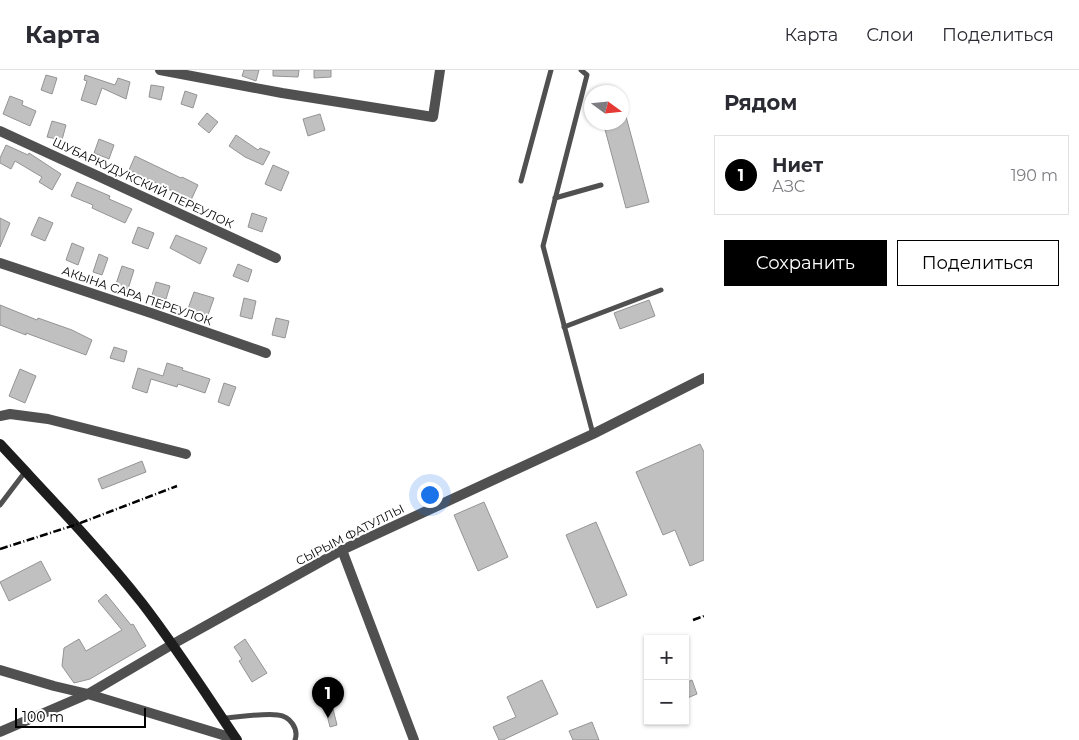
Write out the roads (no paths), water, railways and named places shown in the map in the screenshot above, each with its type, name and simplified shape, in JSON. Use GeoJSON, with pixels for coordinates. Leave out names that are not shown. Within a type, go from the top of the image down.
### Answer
{"type":"FeatureCollection","features":[{"type":"Feature","properties":{"kind":"main road"},"geometry":{"type":"LineString","coordinates":[[0,444],[104,556],[173,644],[237,740]]}},
{"type":"Feature","properties":{"kind":"street"},"geometry":{"type":"LineString","coordinates":[[160,70],[282,93],[433,117],[440,70]]}},
{"type":"Feature","properties":{"kind":"street","name":"ШУБАРКУДУКСКИЙ ПЕРЕУЛОК"},"geometry":{"type":"LineString","coordinates":[[0,130],[276,258]]}},
{"type":"Feature","properties":{"kind":"street","name":"АКЫНА САРА ПЕРЕУЛОК"},"geometry":{"type":"LineString","coordinates":[[0,263],[154,314],[266,354]]}},
{"type":"Feature","properties":{"kind":"street","name":"СЫРЫМ ФАТУЛЛЫ"},"geometry":{"type":"LineString","coordinates":[[0,732],[88,694],[173,644],[342,550],[592,434],[704,378]]}},
{"type":"Feature","properties":{"kind":"street"},"geometry":{"type":"LineString","coordinates":[[0,416],[10,414],[48,419],[186,454]]}},
{"type":"Feature","properties":{"kind":"street"},"geometry":{"type":"LineString","coordinates":[[342,550],[414,740]]}},
{"type":"Feature","properties":{"kind":"street"},"geometry":{"type":"LineString","coordinates":[[0,670],[88,694],[237,740]]}},
{"type":"Feature","properties":{"kind":"lane"},"geometry":{"type":"LineString","coordinates":[[521,181],[551,70]]}},
{"type":"Feature","properties":{"kind":"lane"},"geometry":{"type":"LineString","coordinates":[[581,70],[587,75],[543,246],[592,434]]}},
{"type":"Feature","properties":{"kind":"lane"},"geometry":{"type":"LineString","coordinates":[[555,198],[601,185]]}},
{"type":"Feature","properties":{"kind":"lane"},"geometry":{"type":"LineString","coordinates":[[564,327],[661,290]]}},
{"type":"Feature","properties":{"kind":"lane"},"geometry":{"type":"LineString","coordinates":[[0,505],[25,472]]}},
{"type":"Feature","properties":{"kind":"lane"},"geometry":{"type":"LineString","coordinates":[[223,718],[279,715],[288,718],[294,725],[297,735],[295,740]]}},
{"type":"Feature","properties":{"kind":"railway"},"geometry":{"type":"LineString","coordinates":[[0,549],[75,525],[177,486]]}},
{"type":"Feature","properties":{"kind":"railway"},"geometry":{"type":"LineString","coordinates":[[693,620],[704,616]]}},
{"type":"Feature","properties":{"kind":"place","name":"Ниет"},"geometry":{"type":"Point","coordinates":[328,718]}}]}
